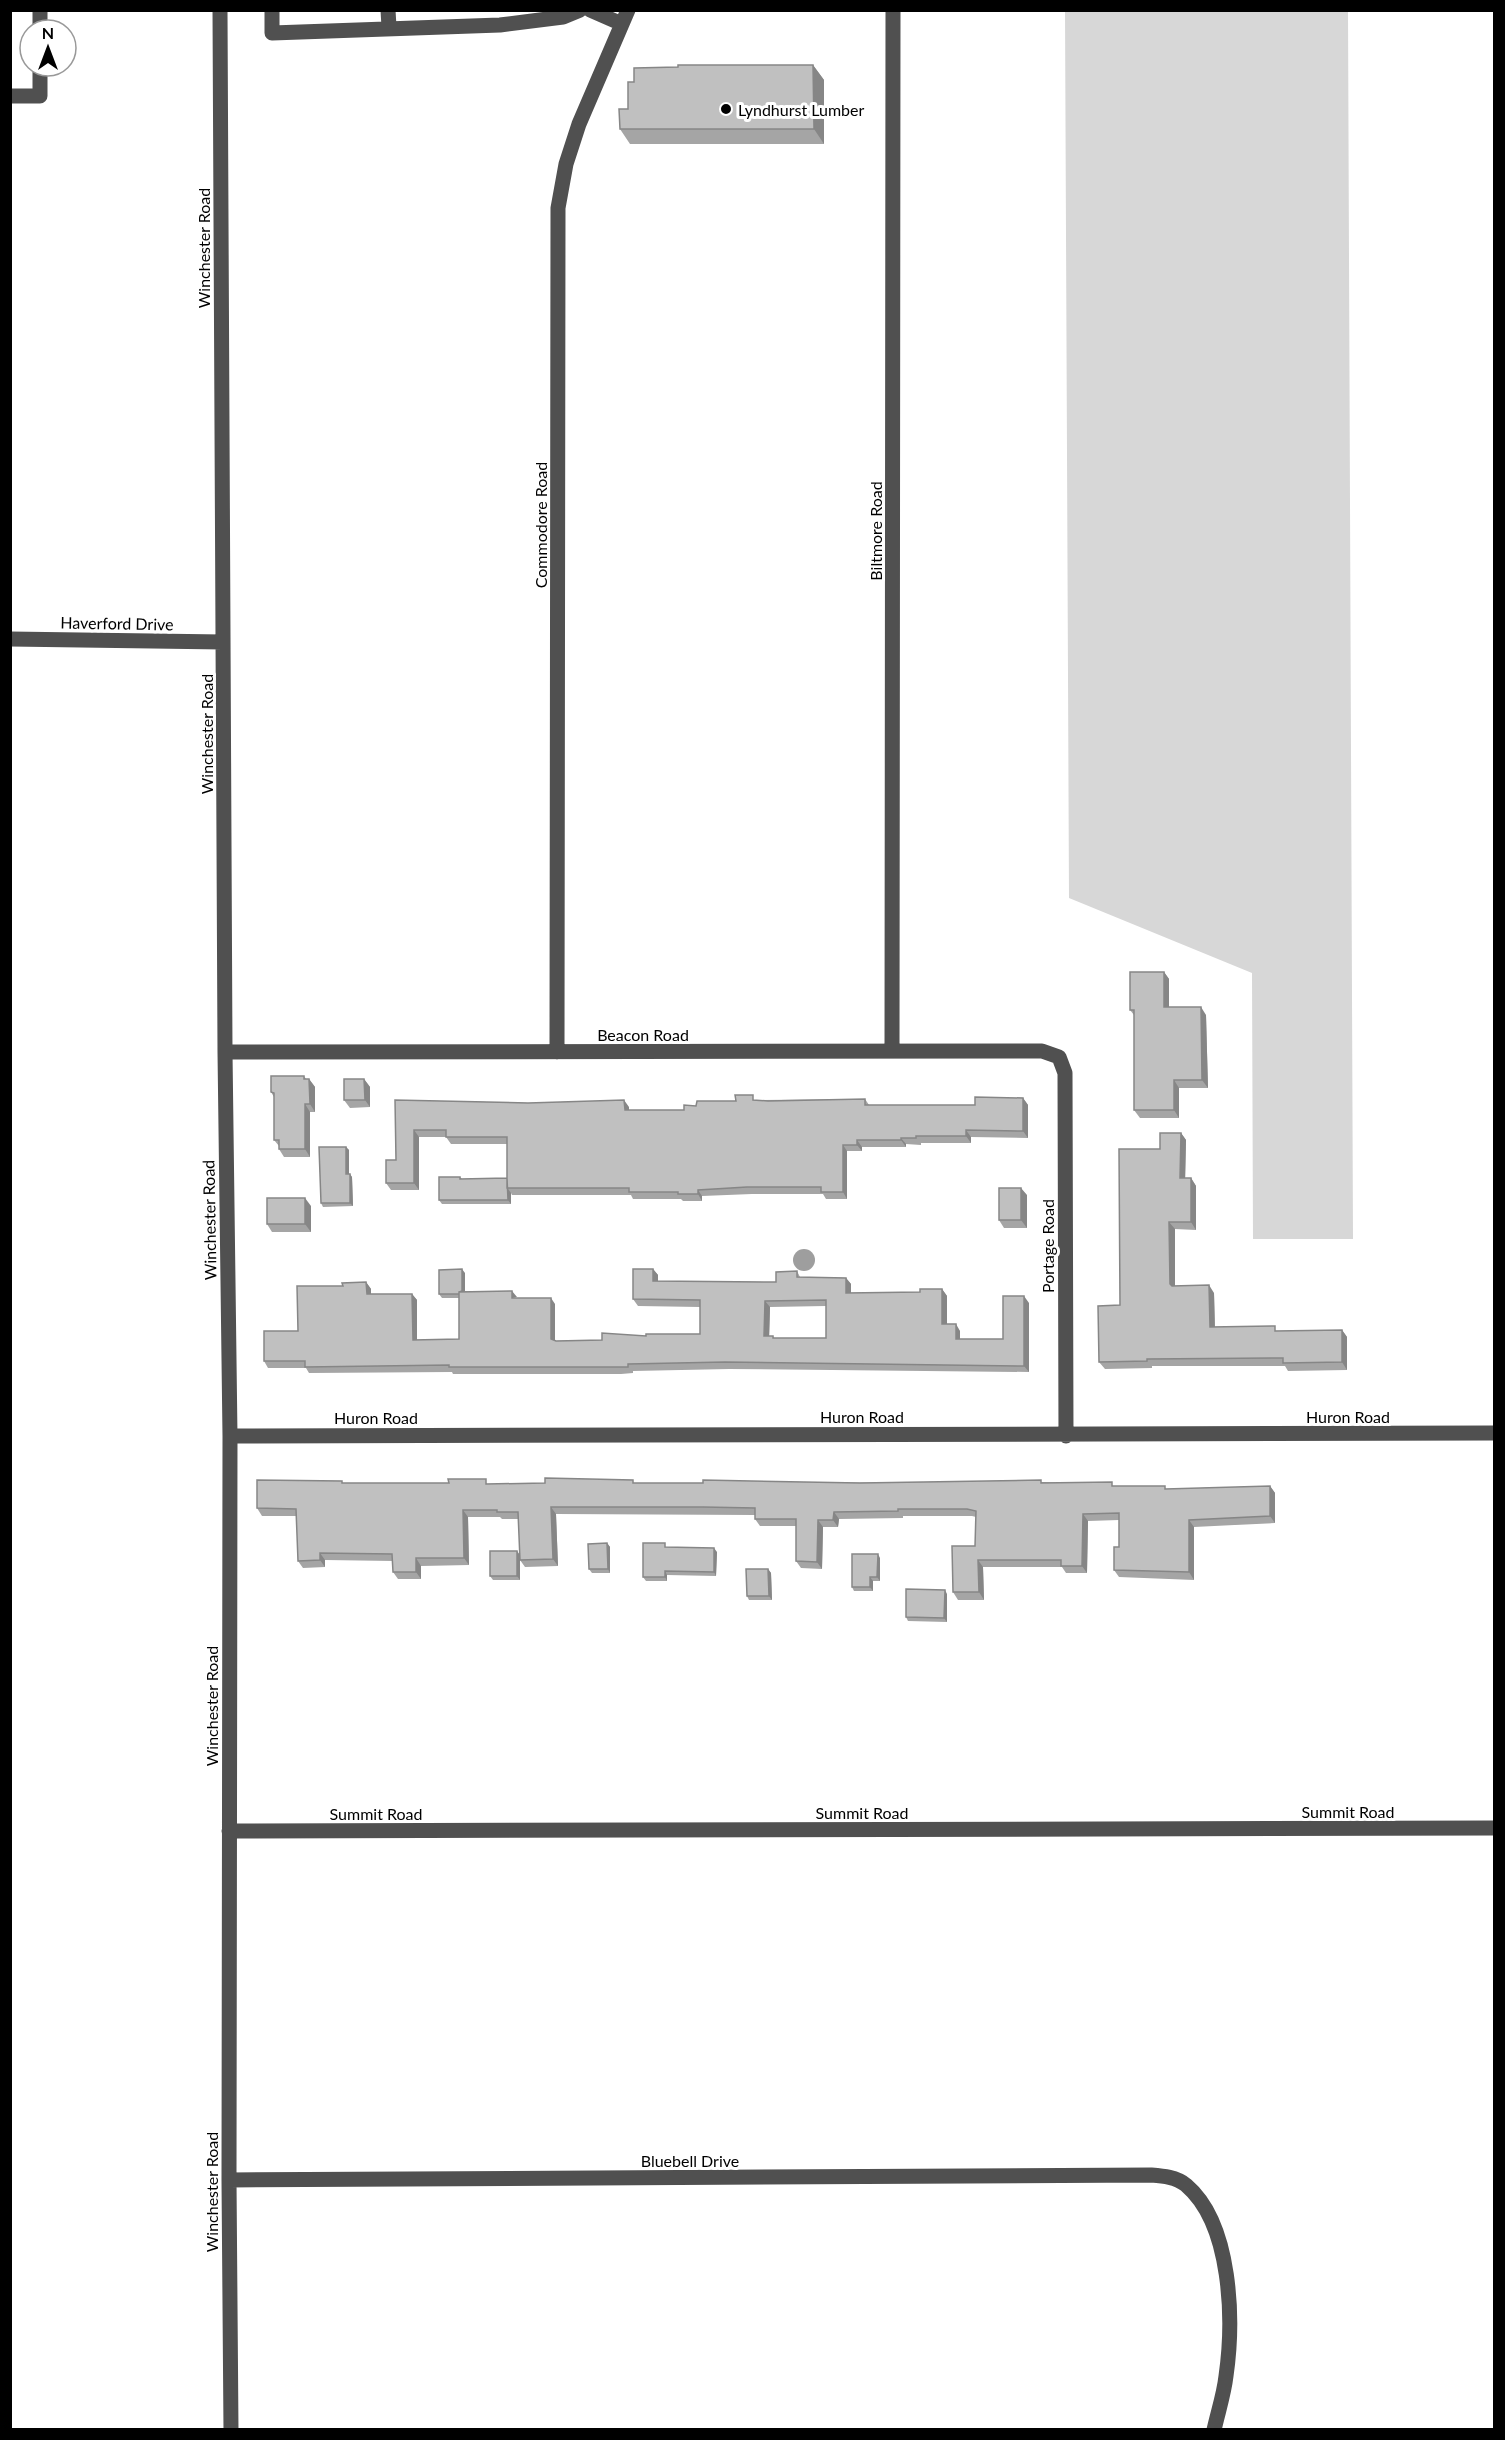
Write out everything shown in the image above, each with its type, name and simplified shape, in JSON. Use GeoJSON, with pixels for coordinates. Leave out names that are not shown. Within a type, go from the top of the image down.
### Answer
{"type":"FeatureCollection","features":[{"type":"Feature","properties":{"kind":"street","name":"Winchester Road"},"geometry":{"type":"LineString","coordinates":[[220,10],[225,1052],[230,1436],[231,2430]]}},
{"type":"Feature","properties":{"kind":"street"},"geometry":{"type":"LineString","coordinates":[[272,10],[272,33],[347,32],[389,27],[500,25],[563,17],[580,10]]}},
{"type":"Feature","properties":{"kind":"street"},"geometry":{"type":"LineString","coordinates":[[388,10],[389,27]]}},
{"type":"Feature","properties":{"kind":"street"},"geometry":{"type":"LineString","coordinates":[[590,10],[625,17]]}},
{"type":"Feature","properties":{"kind":"street","name":"Biltmore Road"},"geometry":{"type":"LineString","coordinates":[[892,1051],[893,10]]}},
{"type":"Feature","properties":{"kind":"street","name":"Commodore Road"},"geometry":{"type":"LineString","coordinates":[[557,1052],[558,208],[566,164],[579,124],[625,17]]}},
{"type":"Feature","properties":{"kind":"street"},"geometry":{"type":"LineString","coordinates":[[10,96],[40,96],[40,78]]}},
{"type":"Feature","properties":{"kind":"street","name":"Haverford Drive"},"geometry":{"type":"LineString","coordinates":[[10,639],[223,642]]}},
{"type":"Feature","properties":{"kind":"street","name":"Beacon Road"},"geometry":{"type":"LineString","coordinates":[[225,1052],[1042,1051],[1059,1057]]}},
{"type":"Feature","properties":{"kind":"street","name":"Portage Road"},"geometry":{"type":"LineString","coordinates":[[1059,1057],[1065,1073],[1066,1436]]}},
{"type":"Feature","properties":{"kind":"street","name":"Huron Road"},"geometry":{"type":"LineString","coordinates":[[230,1436],[1066,1436],[1494,1433]]}},
{"type":"Feature","properties":{"kind":"street","name":"Summit Road"},"geometry":{"type":"LineString","coordinates":[[229,1831],[1494,1828]]}},
{"type":"Feature","properties":{"kind":"street","name":"Bluebell Drive"},"geometry":{"type":"LineString","coordinates":[[229,2180],[1168,2176],[1184,2184],[1202,2202],[1214,2223],[1222,2253],[1227,2283],[1228,2354],[1226,2378],[1215,2430]]}},
{"type":"Feature","properties":{"kind":"shaded area"},"geometry":{"type":"Polygon","coordinates":[[[1065,11],[1348,11],[1353,1239],[1253,1239],[1252,973],[1069,898],[1065,11]]]}},
{"type":"Feature","properties":{"kind":"shaded area"},"geometry":{"type":"Polygon","coordinates":[[[800,1249],[808,1249],[815,1256],[815,1264],[808,1271],[800,1271],[793,1264],[793,1256],[800,1249]]]}},
{"type":"Feature","properties":{"kind":"building"},"geometry":{"type":"Polygon","coordinates":[[[678,65],[813,65],[814,129],[620,129],[619,109],[628,109],[628,82],[634,82],[634,68],[678,67],[678,65]]]}},
{"type":"Feature","properties":{"kind":"building"},"geometry":{"type":"Polygon","coordinates":[[[1130,972],[1164,972],[1164,1007],[1201,1007],[1202,1080],[1174,1080],[1174,1110],[1134,1110],[1134,1010],[1130,1010],[1130,972]]]}},
{"type":"Feature","properties":{"kind":"building"},"geometry":{"type":"Polygon","coordinates":[[[271,1076],[304,1076],[304,1079],[309,1079],[310,1104],[305,1104],[305,1149],[279,1149],[279,1140],[274,1140],[274,1093],[271,1092],[271,1076]]]}},
{"type":"Feature","properties":{"kind":"building"},"geometry":{"type":"Polygon","coordinates":[[[344,1079],[364,1079],[365,1100],[344,1100],[344,1079]]]}},
{"type":"Feature","properties":{"kind":"building"},"geometry":{"type":"Polygon","coordinates":[[[735,1095],[753,1095],[753,1100],[768,1101],[865,1099],[865,1105],[975,1105],[975,1097],[1023,1098],[1023,1131],[966,1130],[966,1136],[916,1136],[916,1138],[901,1138],[901,1140],[857,1140],[857,1145],[843,1145],[843,1192],[821,1192],[821,1187],[747,1187],[698,1190],[698,1194],[678,1194],[678,1192],[629,1192],[629,1188],[507,1188],[507,1137],[446,1137],[446,1130],[414,1130],[414,1183],[386,1183],[386,1160],[396,1160],[395,1100],[528,1103],[624,1100],[625,1110],[684,1110],[684,1105],[696,1106],[697,1101],[736,1101],[735,1095]]]}},
{"type":"Feature","properties":{"kind":"building"},"geometry":{"type":"Polygon","coordinates":[[[1160,1133],[1181,1133],[1180,1178],[1191,1178],[1191,1222],[1169,1222],[1170,1284],[1172,1286],[1209,1285],[1210,1327],[1275,1326],[1275,1331],[1342,1330],[1342,1362],[1283,1363],[1283,1358],[1147,1359],[1147,1361],[1099,1362],[1098,1306],[1120,1305],[1119,1149],[1160,1149],[1160,1133]]]}},
{"type":"Feature","properties":{"kind":"building"},"geometry":{"type":"Polygon","coordinates":[[[319,1147],[346,1147],[346,1174],[350,1174],[350,1203],[321,1203],[319,1147]]]}},
{"type":"Feature","properties":{"kind":"building"},"geometry":{"type":"Polygon","coordinates":[[[439,1177],[507,1178],[508,1200],[439,1200],[439,1177]]]}},
{"type":"Feature","properties":{"kind":"building"},"geometry":{"type":"Polygon","coordinates":[[[999,1188],[1021,1188],[1021,1220],[999,1220],[999,1188]]]}},
{"type":"Feature","properties":{"kind":"building"},"geometry":{"type":"Polygon","coordinates":[[[267,1198],[305,1198],[305,1224],[267,1224],[267,1198]]]}},
{"type":"Feature","properties":{"kind":"building"},"geometry":{"type":"Polygon","coordinates":[[[462,1269],[462,1291],[459,1294],[439,1294],[439,1270],[462,1269]]]}},
{"type":"Feature","properties":{"kind":"building"},"geometry":{"type":"Polygon","coordinates":[[[633,1269],[653,1269],[653,1281],[776,1282],[776,1272],[797,1271],[797,1277],[846,1278],[846,1293],[920,1292],[920,1289],[942,1289],[942,1324],[956,1324],[956,1339],[1003,1339],[1003,1296],[1024,1296],[1024,1366],[725,1362],[628,1364],[628,1367],[449,1367],[449,1365],[305,1367],[305,1361],[264,1361],[264,1331],[298,1331],[297,1286],[343,1286],[342,1283],[366,1282],[367,1294],[412,1294],[413,1340],[459,1339],[459,1292],[512,1291],[512,1298],[551,1298],[551,1339],[556,1341],[602,1340],[602,1333],[646,1336],[646,1334],[700,1334],[700,1300],[633,1299],[633,1269]],[[826,1300],[765,1301],[764,1336],[826,1338],[826,1300]]]}},
{"type":"Feature","properties":{"kind":"building"},"geometry":{"type":"Polygon","coordinates":[[[545,1478],[633,1480],[633,1483],[703,1483],[703,1480],[860,1483],[1041,1480],[1041,1483],[1112,1482],[1112,1486],[1165,1486],[1165,1489],[1270,1486],[1270,1516],[1189,1520],[1189,1572],[1114,1570],[1114,1547],[1119,1547],[1119,1513],[1083,1514],[1082,1566],[1061,1566],[1061,1560],[978,1560],[979,1592],[953,1592],[952,1546],[975,1546],[976,1511],[898,1509],[898,1511],[834,1512],[833,1520],[818,1520],[817,1562],[796,1561],[796,1519],[755,1519],[755,1508],[551,1507],[553,1559],[520,1560],[518,1512],[463,1510],[464,1558],[416,1558],[416,1572],[393,1572],[392,1554],[320,1553],[320,1560],[298,1561],[296,1509],[257,1508],[257,1480],[449,1483],[448,1479],[486,1479],[486,1484],[545,1483],[545,1478]]]}},
{"type":"Feature","properties":{"kind":"building"},"geometry":{"type":"Polygon","coordinates":[[[607,1543],[608,1569],[589,1569],[588,1544],[607,1543]]]}},
{"type":"Feature","properties":{"kind":"building"},"geometry":{"type":"Polygon","coordinates":[[[643,1543],[665,1543],[665,1547],[714,1548],[714,1572],[665,1571],[665,1577],[643,1577],[643,1543]]]}},
{"type":"Feature","properties":{"kind":"building"},"geometry":{"type":"Polygon","coordinates":[[[490,1551],[517,1551],[517,1576],[490,1576],[490,1551]]]}},
{"type":"Feature","properties":{"kind":"building"},"geometry":{"type":"Polygon","coordinates":[[[852,1554],[878,1554],[877,1577],[870,1577],[870,1587],[852,1587],[852,1554]]]}},
{"type":"Feature","properties":{"kind":"building"},"geometry":{"type":"Polygon","coordinates":[[[746,1569],[768,1569],[769,1596],[747,1596],[746,1569]]]}},
{"type":"Feature","properties":{"kind":"building"},"geometry":{"type":"Polygon","coordinates":[[[906,1589],[945,1590],[944,1618],[906,1617],[906,1589]]]}},
{"type":"Feature","properties":{"kind":"place","name":"Lyndhurst Lumber"},"geometry":{"type":"Point","coordinates":[726,109]}}]}
